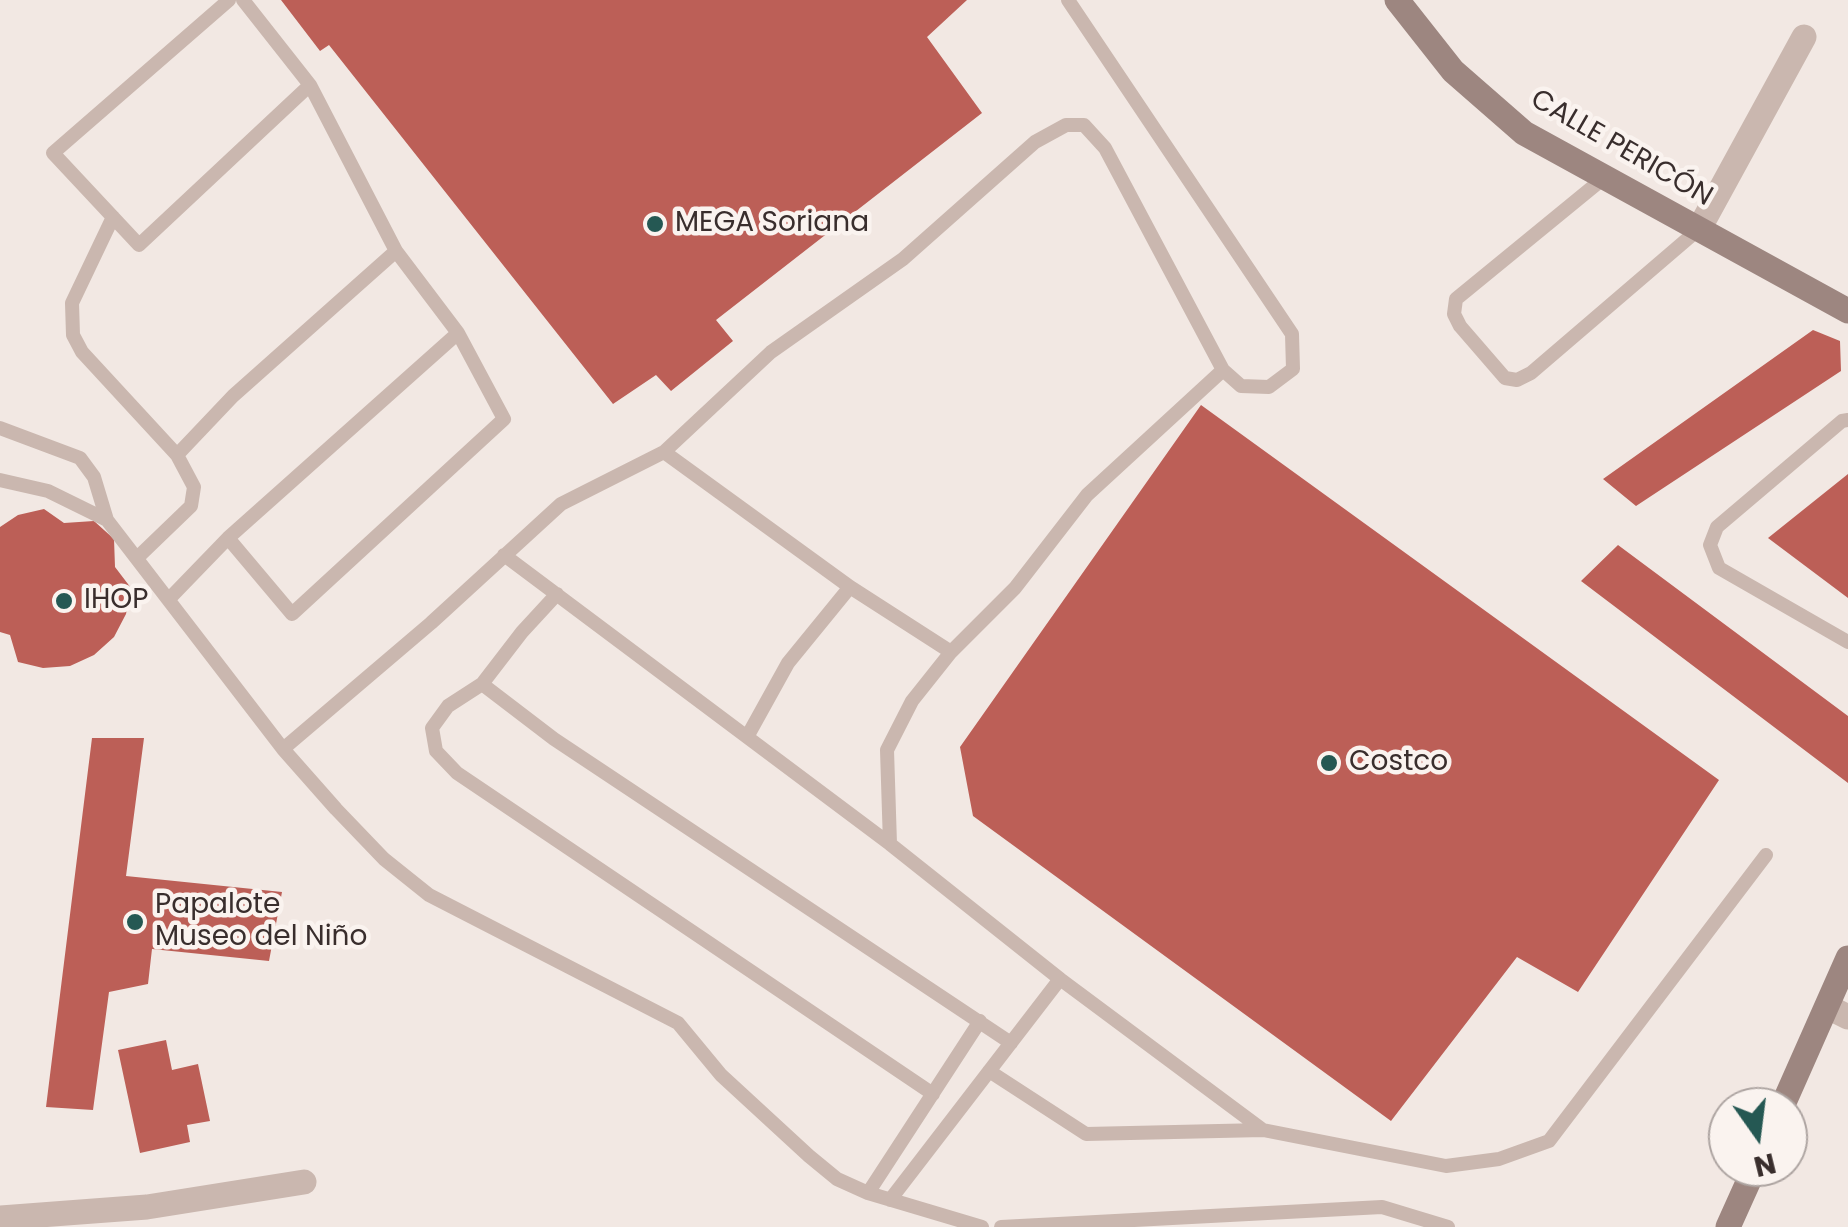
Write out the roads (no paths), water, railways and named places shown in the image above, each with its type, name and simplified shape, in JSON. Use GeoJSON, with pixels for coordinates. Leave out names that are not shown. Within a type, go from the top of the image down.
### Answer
{"type":"FeatureCollection","features":[{"type":"Feature","properties":{"kind":"street","name":"CALLE PERICÓN"},"geometry":{"type":"LineString","coordinates":[[1397,0],[1453,71],[1524,133],[1848,311]]}},
{"type":"Feature","properties":{"kind":"street"},"geometry":{"type":"LineString","coordinates":[[1700,229],[1804,37]]}},
{"type":"Feature","properties":{"kind":"street"},"geometry":{"type":"LineString","coordinates":[[1794,1087],[1838,1012],[1848,958]]}},
{"type":"Feature","properties":{"kind":"street"},"geometry":{"type":"LineString","coordinates":[[0,1218],[147,1208],[304,1182]]}},
{"type":"Feature","properties":{"kind":"street"},"geometry":{"type":"LineString","coordinates":[[1728,1227],[1746,1187]]}},
{"type":"Feature","properties":{"kind":"lane"},"geometry":{"type":"LineString","coordinates":[[229,0],[53,153],[139,246],[310,85]]}},
{"type":"Feature","properties":{"kind":"lane"},"geometry":{"type":"LineString","coordinates":[[228,538],[292,614],[504,419],[458,333],[396,251],[310,85],[243,0]]}},
{"type":"Feature","properties":{"kind":"lane"},"geometry":{"type":"LineString","coordinates":[[283,748],[432,623],[561,504],[664,452],[771,352],[903,259],[1035,142],[1066,125],[1084,125],[1105,148],[1223,370],[1241,386],[1269,387],[1293,368],[1292,334],[1068,0]]}},
{"type":"Feature","properties":{"kind":"lane"},"geometry":{"type":"LineString","coordinates":[[1605,178],[1456,299],[1454,314],[1460,326],[1504,378],[1517,380],[1531,373],[1700,229]]}},
{"type":"Feature","properties":{"kind":"lane"},"geometry":{"type":"LineString","coordinates":[[112,217],[72,303],[74,336],[82,352],[177,455],[194,487],[191,506],[137,558]]}},
{"type":"Feature","properties":{"kind":"lane"},"geometry":{"type":"LineString","coordinates":[[177,455],[233,396],[396,251]]}},
{"type":"Feature","properties":{"kind":"lane"},"geometry":{"type":"LineString","coordinates":[[170,599],[228,538],[458,333]]}},
{"type":"Feature","properties":{"kind":"lane"},"geometry":{"type":"LineString","coordinates":[[890,844],[887,750],[912,701],[952,652],[1014,588],[1087,495],[1223,370]]}},
{"type":"Feature","properties":{"kind":"lane"},"geometry":{"type":"LineString","coordinates":[[1848,420],[1842,421],[1717,527],[1710,545],[1718,568],[1848,642]]}},
{"type":"Feature","properties":{"kind":"lane"},"geometry":{"type":"LineString","coordinates":[[0,428],[80,458],[94,477],[107,520],[283,748],[384,859],[429,896],[678,1022],[721,1076],[837,1179],[868,1193],[982,1227]]}},
{"type":"Feature","properties":{"kind":"lane"},"geometry":{"type":"LineString","coordinates":[[664,452],[850,587],[952,652]]}},
{"type":"Feature","properties":{"kind":"lane"},"geometry":{"type":"LineString","coordinates":[[0,480],[48,491],[107,520]]}},
{"type":"Feature","properties":{"kind":"lane"},"geometry":{"type":"LineString","coordinates":[[504,554],[1263,1130]]}},
{"type":"Feature","properties":{"kind":"lane"},"geometry":{"type":"LineString","coordinates":[[747,737],[788,664],[850,587]]}},
{"type":"Feature","properties":{"kind":"lane"},"geometry":{"type":"LineString","coordinates":[[556,594],[482,684],[448,706],[432,728],[436,751],[457,773],[933,1094]]}},
{"type":"Feature","properties":{"kind":"lane"},"geometry":{"type":"LineString","coordinates":[[482,684],[554,739],[1010,1043]]}},
{"type":"Feature","properties":{"kind":"lane"},"geometry":{"type":"LineString","coordinates":[[989,1070],[1086,1134],[1263,1130],[1446,1166],[1499,1159],[1548,1141],[1766,855]]}},
{"type":"Feature","properties":{"kind":"lane"},"geometry":{"type":"LineString","coordinates":[[890,1200],[1060,979]]}},
{"type":"Feature","properties":{"kind":"lane"},"geometry":{"type":"LineString","coordinates":[[868,1193],[980,1021]]}},
{"type":"Feature","properties":{"kind":"lane"},"geometry":{"type":"LineString","coordinates":[[1000,1227],[1382,1207],[1448,1227]]}},
{"type":"Feature","properties":{"kind":"place","name":"MEGA Soriana"},"geometry":{"type":"Point","coordinates":[655,224]}},
{"type":"Feature","properties":{"kind":"place","name":"IHOP"},"geometry":{"type":"Point","coordinates":[64,601]}},
{"type":"Feature","properties":{"kind":"place","name":"Costco"},"geometry":{"type":"Point","coordinates":[1329,763]}},
{"type":"Feature","properties":{"kind":"place","name":"Papalote Museo del Niño"},"geometry":{"type":"Point","coordinates":[135,922]}}]}
